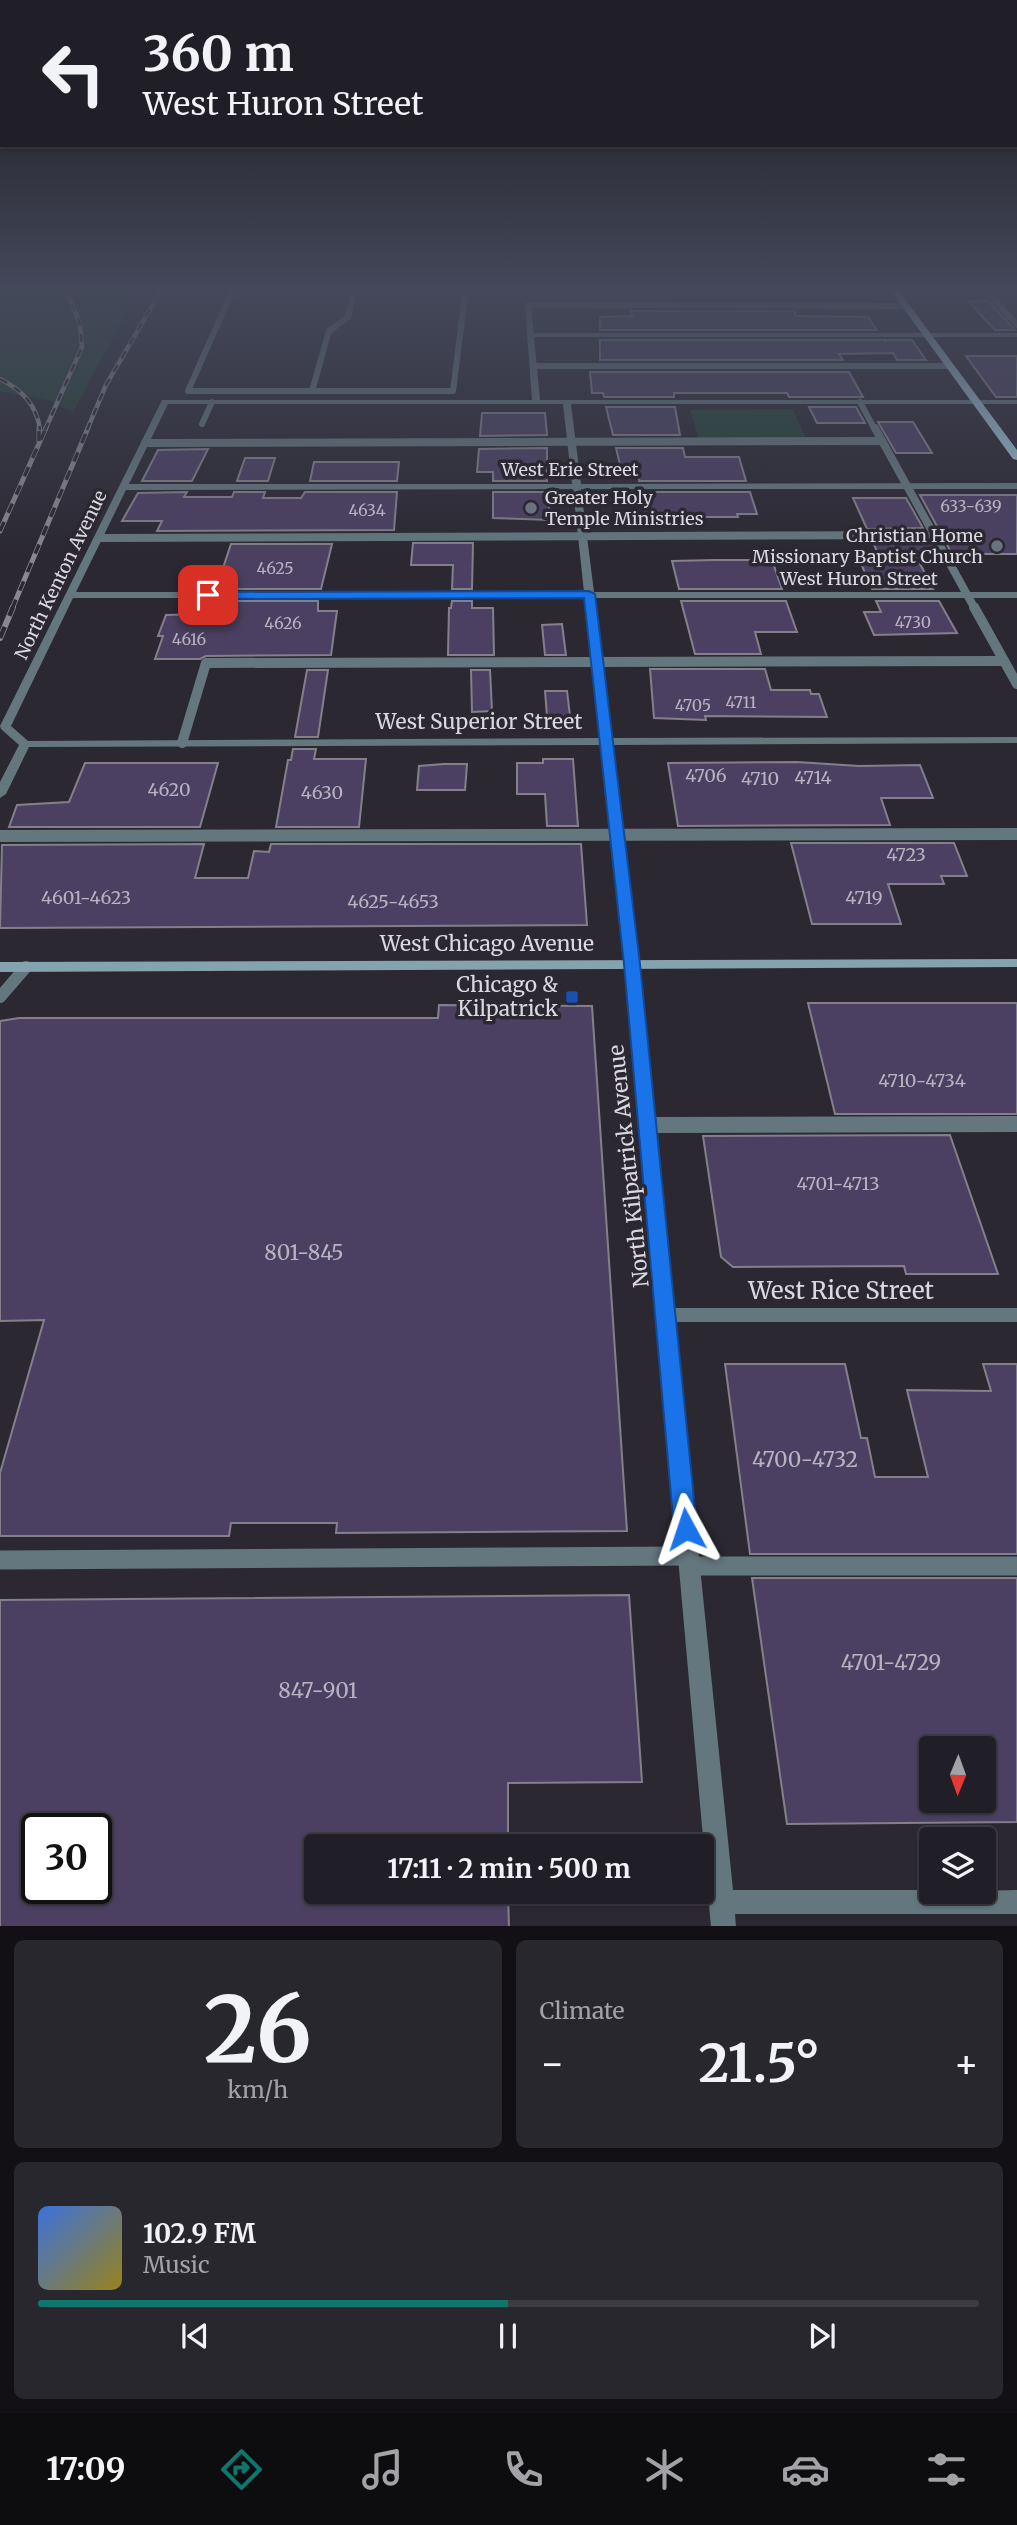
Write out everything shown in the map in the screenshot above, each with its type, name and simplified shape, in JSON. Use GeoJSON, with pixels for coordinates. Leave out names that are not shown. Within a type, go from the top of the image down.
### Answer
{"type":"FeatureCollection","features":[{"type":"Feature","properties":{"kind":"main road"},"geometry":{"type":"LineString","coordinates":[[958,377],[1014,450]]}},
{"type":"Feature","properties":{"kind":"main road","name":"West Chicago Avenue"},"geometry":{"type":"LineString","coordinates":[[0,967],[1017,962]]}},
{"type":"Feature","properties":{"kind":"street"},"geometry":{"type":"LineString","coordinates":[[534,377],[536,403]]}},
{"type":"Feature","properties":{"kind":"street","name":"North Kenton Avenue"},"geometry":{"type":"LineString","coordinates":[[25,744],[5,727],[165,402],[212,402]]}},
{"type":"Feature","properties":{"kind":"street"},"geometry":{"type":"LineString","coordinates":[[212,402],[1017,402]]}},
{"type":"Feature","properties":{"kind":"street","name":"North Kilpatrick Avenue"},"geometry":{"type":"LineString","coordinates":[[567,403],[632,964],[723,1914]]}},
{"type":"Feature","properties":{"kind":"street","name":"West Erie Street"},"geometry":{"type":"LineString","coordinates":[[123,487],[1017,486]]}},
{"type":"Feature","properties":{"kind":"street","name":"West Huron Street"},"geometry":{"type":"LineString","coordinates":[[71,596],[1017,595]]}},
{"type":"Feature","properties":{"kind":"street","name":"West Superior Street"},"geometry":{"type":"LineString","coordinates":[[25,744],[1017,740]]}},
{"type":"Feature","properties":{"kind":"street"},"geometry":{"type":"LineString","coordinates":[[0,794],[25,744]]}},
{"type":"Feature","properties":{"kind":"street","name":"West Rice Street"},"geometry":{"type":"LineString","coordinates":[[666,1315],[1017,1315]]}},
{"type":"Feature","properties":{"kind":"street"},"geometry":{"type":"LineString","coordinates":[[723,1914],[1017,1902]]}},
{"type":"Feature","properties":{"kind":"lane"},"geometry":{"type":"LineString","coordinates":[[194,377],[188,391],[453,391],[455,377]]}},
{"type":"Feature","properties":{"kind":"lane"},"geometry":{"type":"LineString","coordinates":[[312,391],[316,377]]}},
{"type":"Feature","properties":{"kind":"lane"},"geometry":{"type":"LineString","coordinates":[[202,424],[212,402]]}},
{"type":"Feature","properties":{"kind":"lane"},"geometry":{"type":"LineString","coordinates":[[860,402],[1017,684]]}},
{"type":"Feature","properties":{"kind":"lane"},"geometry":{"type":"LineString","coordinates":[[145,443],[882,441]]}},
{"type":"Feature","properties":{"kind":"lane"},"geometry":{"type":"LineString","coordinates":[[99,538],[934,535]]}},
{"type":"Feature","properties":{"kind":"lane"},"geometry":{"type":"LineString","coordinates":[[182,743],[206,663],[1004,661]]}},
{"type":"Feature","properties":{"kind":"lane"},"geometry":{"type":"LineString","coordinates":[[0,836],[1017,834]]}},
{"type":"Feature","properties":{"kind":"lane"},"geometry":{"type":"LineString","coordinates":[[0,997],[26,967]]}},
{"type":"Feature","properties":{"kind":"lane"},"geometry":{"type":"LineString","coordinates":[[648,1125],[1017,1124]]}},
{"type":"Feature","properties":{"kind":"lane"},"geometry":{"type":"LineString","coordinates":[[0,1560],[689,1561],[1017,1566]]}},
{"type":"Feature","properties":{"kind":"green space"},"geometry":{"type":"Polygon","coordinates":[[[0,377],[92,377],[73,412],[48,400],[0,391],[0,377]]]}},
{"type":"Feature","properties":{"kind":"green space"},"geometry":{"type":"Polygon","coordinates":[[[793,409],[806,439],[699,439],[690,410],[793,409]]]}},
{"type":"Feature","properties":{"kind":"building"},"geometry":{"type":"Polygon","coordinates":[[[590,377],[852,377],[863,397],[789,397],[787,393],[674,393],[674,397],[604,397],[603,393],[592,393],[590,377]]]}},
{"type":"Feature","properties":{"kind":"building"},"geometry":{"type":"Polygon","coordinates":[[[981,377],[1017,377],[1017,397],[996,397],[981,377]]]}},
{"type":"Feature","properties":{"kind":"building"},"geometry":{"type":"Polygon","coordinates":[[[606,407],[675,407],[680,435],[613,435],[606,407]]]}},
{"type":"Feature","properties":{"kind":"building"},"geometry":{"type":"Polygon","coordinates":[[[809,407],[856,407],[865,423],[817,423],[809,407]]]}},
{"type":"Feature","properties":{"kind":"building"},"geometry":{"type":"Polygon","coordinates":[[[482,413],[545,413],[547,435],[480,436],[482,413]]]}},
{"type":"Feature","properties":{"kind":"building"},"geometry":{"type":"Polygon","coordinates":[[[878,422],[913,422],[932,453],[896,453],[878,422]]]}},
{"type":"Feature","properties":{"kind":"building"},"geometry":{"type":"Polygon","coordinates":[[[547,448],[547,481],[493,481],[493,472],[477,472],[479,449],[547,448]]]}},
{"type":"Feature","properties":{"kind":"building"},"geometry":{"type":"Polygon","coordinates":[[[616,448],[683,448],[685,457],[739,457],[746,481],[639,481],[638,473],[622,473],[616,448]]]}},
{"type":"Feature","properties":{"kind":"building"},"geometry":{"type":"Polygon","coordinates":[[[208,449],[192,481],[142,481],[158,450],[208,449]]]}},
{"type":"Feature","properties":{"kind":"building"},"geometry":{"type":"Polygon","coordinates":[[[245,458],[275,458],[268,481],[237,481],[245,458]]]}},
{"type":"Feature","properties":{"kind":"building"},"geometry":{"type":"Polygon","coordinates":[[[314,462],[399,462],[397,481],[310,481],[314,462]]]}},
{"type":"Feature","properties":{"kind":"building"},"geometry":{"type":"Polygon","coordinates":[[[187,492],[184,497],[232,497],[234,492],[265,492],[263,498],[301,498],[305,492],[397,492],[394,530],[157,531],[162,521],[122,521],[138,493],[187,492]]]}},
{"type":"Feature","properties":{"kind":"building"},"geometry":{"type":"Polygon","coordinates":[[[493,492],[548,492],[550,520],[493,518],[493,492]]]}},
{"type":"Feature","properties":{"kind":"building"},"geometry":{"type":"Polygon","coordinates":[[[641,492],[750,492],[757,514],[737,514],[738,517],[648,517],[641,492]]]}},
{"type":"Feature","properties":{"kind":"building"},"geometry":{"type":"Polygon","coordinates":[[[920,495],[1017,495],[1017,554],[952,554],[920,495]]]}},
{"type":"Feature","properties":{"kind":"building"},"geometry":{"type":"Polygon","coordinates":[[[853,498],[906,498],[923,528],[867,529],[853,498]]]}},
{"type":"Feature","properties":{"kind":"building"},"geometry":{"type":"Polygon","coordinates":[[[873,542],[930,542],[937,554],[915,554],[933,589],[872,589],[859,559],[880,559],[873,542]]]}},
{"type":"Feature","properties":{"kind":"building"},"geometry":{"type":"Polygon","coordinates":[[[413,543],[473,543],[472,589],[452,589],[453,565],[411,565],[413,543]]]}},
{"type":"Feature","properties":{"kind":"building"},"geometry":{"type":"Polygon","coordinates":[[[231,544],[332,544],[321,589],[216,589],[231,544]]]}},
{"type":"Feature","properties":{"kind":"building"},"geometry":{"type":"Polygon","coordinates":[[[772,560],[782,589],[679,589],[672,561],[772,560]]]}},
{"type":"Feature","properties":{"kind":"building"},"geometry":{"type":"Polygon","coordinates":[[[212,601],[318,601],[318,611],[337,611],[331,655],[155,659],[163,636],[158,636],[166,615],[208,614],[212,601]]]}},
{"type":"Feature","properties":{"kind":"building"},"geometry":{"type":"Polygon","coordinates":[[[452,601],[472,601],[472,608],[493,608],[494,655],[448,655],[449,608],[452,601]]]}},
{"type":"Feature","properties":{"kind":"building"},"geometry":{"type":"Polygon","coordinates":[[[681,601],[786,601],[797,632],[755,632],[761,654],[695,654],[681,601]]]}},
{"type":"Feature","properties":{"kind":"building"},"geometry":{"type":"Polygon","coordinates":[[[876,601],[939,601],[957,633],[874,635],[864,612],[881,612],[876,601]]]}},
{"type":"Feature","properties":{"kind":"building"},"geometry":{"type":"Polygon","coordinates":[[[562,624],[566,655],[545,655],[542,625],[562,624]]]}},
{"type":"Feature","properties":{"kind":"building"},"geometry":{"type":"Polygon","coordinates":[[[650,669],[765,669],[771,690],[810,690],[811,694],[819,694],[827,717],[705,716],[706,720],[654,718],[650,669]]]}},
{"type":"Feature","properties":{"kind":"building"},"geometry":{"type":"Polygon","coordinates":[[[307,670],[328,670],[318,737],[295,737],[307,670]]]}},
{"type":"Feature","properties":{"kind":"building"},"geometry":{"type":"Polygon","coordinates":[[[471,670],[490,670],[492,711],[472,712],[471,670]]]}},
{"type":"Feature","properties":{"kind":"building"},"geometry":{"type":"Polygon","coordinates":[[[545,691],[567,691],[570,716],[547,716],[545,691]]]}},
{"type":"Feature","properties":{"kind":"building"},"geometry":{"type":"Polygon","coordinates":[[[293,749],[316,749],[314,759],[366,759],[359,827],[276,827],[288,760],[291,760],[293,749]]]}},
{"type":"Feature","properties":{"kind":"building"},"geometry":{"type":"Polygon","coordinates":[[[543,759],[573,759],[578,826],[547,826],[545,794],[517,794],[517,763],[543,763],[543,759]]]}},
{"type":"Feature","properties":{"kind":"building"},"geometry":{"type":"Polygon","coordinates":[[[797,762],[859,766],[920,765],[933,798],[881,798],[890,825],[678,826],[668,763],[797,762]]]}},
{"type":"Feature","properties":{"kind":"building"},"geometry":{"type":"Polygon","coordinates":[[[85,763],[218,763],[200,827],[9,827],[17,805],[69,802],[85,763]]]}},
{"type":"Feature","properties":{"kind":"building"},"geometry":{"type":"Polygon","coordinates":[[[467,764],[465,790],[417,790],[419,766],[467,764]]]}},
{"type":"Feature","properties":{"kind":"building"},"geometry":{"type":"Polygon","coordinates":[[[791,843],[954,843],[967,876],[941,876],[944,884],[888,884],[901,924],[812,924],[791,843]]]}},
{"type":"Feature","properties":{"kind":"building"},"geometry":{"type":"Polygon","coordinates":[[[204,844],[195,878],[248,878],[254,851],[269,852],[271,844],[581,844],[587,925],[0,928],[2,845],[204,844]]]}},
{"type":"Feature","properties":{"kind":"building"},"geometry":{"type":"Polygon","coordinates":[[[808,1003],[1017,1003],[1017,1114],[835,1114],[808,1003]]]}},
{"type":"Feature","properties":{"kind":"building"},"geometry":{"type":"Polygon","coordinates":[[[439,1005],[592,1006],[627,1531],[336,1533],[337,1523],[231,1523],[229,1536],[0,1536],[0,1473],[44,1320],[0,1321],[0,1021],[19,1018],[438,1018],[439,1005]]]}},
{"type":"Feature","properties":{"kind":"building"},"geometry":{"type":"Polygon","coordinates":[[[950,1135],[998,1274],[906,1274],[904,1266],[733,1267],[721,1257],[703,1136],[950,1135]]]}},
{"type":"Feature","properties":{"kind":"building"},"geometry":{"type":"Polygon","coordinates":[[[725,1364],[845,1364],[861,1438],[867,1438],[875,1477],[928,1477],[907,1390],[991,1391],[983,1364],[1017,1364],[1017,1554],[750,1554],[725,1364]]]}},
{"type":"Feature","properties":{"kind":"building"},"geometry":{"type":"Polygon","coordinates":[[[752,1578],[1017,1578],[1017,1822],[787,1824],[752,1578]]]}},
{"type":"Feature","properties":{"kind":"building"},"geometry":{"type":"Polygon","coordinates":[[[629,1595],[642,1782],[508,1783],[508,1834],[304,1834],[304,1904],[508,1904],[509,1926],[0,1926],[0,1600],[629,1595]]]}},
{"type":"Feature","properties":{"kind":"railway"},"geometry":{"type":"LineString","coordinates":[[45,430],[69,377]]}},
{"type":"Feature","properties":{"kind":"railway"},"geometry":{"type":"LineString","coordinates":[[87,430],[111,377]]}},
{"type":"Feature","properties":{"kind":"railway"},"geometry":{"type":"LineString","coordinates":[[0,379],[27,399],[36,413],[40,430]]}},
{"type":"Feature","properties":{"kind":"railway"},"geometry":{"type":"LineString","coordinates":[[39,428],[39,441]]}},
{"type":"Feature","properties":{"kind":"railway"},"geometry":{"type":"LineString","coordinates":[[0,531],[46,428]]}},
{"type":"Feature","properties":{"kind":"railway"},"geometry":{"type":"LineString","coordinates":[[12,609],[88,428]]}},
{"type":"Feature","properties":{"kind":"railway"},"geometry":{"type":"LineString","coordinates":[[0,638],[13,607]]}},
{"type":"Feature","properties":{"kind":"place","name":"Greater Holy Temple Ministries"},"geometry":{"type":"Point","coordinates":[531,508]}},
{"type":"Feature","properties":{"kind":"place","name":"Christian Home Missionary Baptist Church"},"geometry":{"type":"Point","coordinates":[997,546]}},
{"type":"Feature","properties":{"kind":"place","name":"Chicago & Kilpatrick"},"geometry":{"type":"Point","coordinates":[572,997]}},
{"type":"Feature","properties":{"kind":"route"},"geometry":{"type":"LineString","coordinates":[[208,595],[589,594],[632,964],[686,1529]]}}]}
